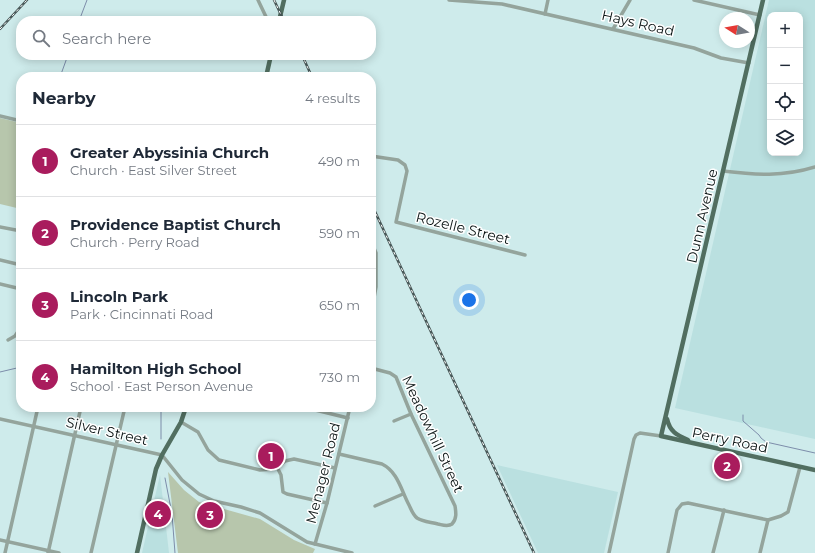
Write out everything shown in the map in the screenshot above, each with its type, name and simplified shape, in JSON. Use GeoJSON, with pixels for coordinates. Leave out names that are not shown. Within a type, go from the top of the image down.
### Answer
{"type":"FeatureCollection","features":[{"type":"Feature","properties":{"kind":"main road"},"geometry":{"type":"LineString","coordinates":[[280,16],[284,0]]}},
{"type":"Feature","properties":{"kind":"main road","name":"Dunn Avenue"},"geometry":{"type":"LineString","coordinates":[[661,436],[763,0]]}},
{"type":"Feature","properties":{"kind":"main road"},"geometry":{"type":"LineString","coordinates":[[267,72],[270,60]]}},
{"type":"Feature","properties":{"kind":"main road"},"geometry":{"type":"LineString","coordinates":[[137,553],[156,469],[181,422],[184,412]]}},
{"type":"Feature","properties":{"kind":"main road"},"geometry":{"type":"LineString","coordinates":[[666,415],[671,431],[676,435],[697,444]]}},
{"type":"Feature","properties":{"kind":"main road","name":"Perry Road"},"geometry":{"type":"LineString","coordinates":[[661,436],[815,470]]}},
{"type":"Feature","properties":{"kind":"street"},"geometry":{"type":"LineString","coordinates":[[258,0],[266,16]]}},
{"type":"Feature","properties":{"kind":"street","name":"Hays Road"},"geometry":{"type":"LineString","coordinates":[[451,0],[502,2],[545,14],[613,28],[694,48],[722,58],[748,63]]}},
{"type":"Feature","properties":{"kind":"street"},"geometry":{"type":"LineString","coordinates":[[545,14],[548,0]]}},
{"type":"Feature","properties":{"kind":"street"},"geometry":{"type":"LineString","coordinates":[[613,28],[630,0]]}},
{"type":"Feature","properties":{"kind":"street"},"geometry":{"type":"LineString","coordinates":[[694,0],[760,15]]}},
{"type":"Feature","properties":{"kind":"street"},"geometry":{"type":"LineString","coordinates":[[0,116],[16,120]]}},
{"type":"Feature","properties":{"kind":"street","name":"Rozelle Street"},"geometry":{"type":"LineString","coordinates":[[376,157],[398,160],[405,165],[407,171],[396,222],[525,255]]}},
{"type":"Feature","properties":{"kind":"street"},"geometry":{"type":"LineString","coordinates":[[724,171],[749,174],[784,174],[800,172],[815,167]]}},
{"type":"Feature","properties":{"kind":"street"},"geometry":{"type":"LineString","coordinates":[[0,227],[16,231]]}},
{"type":"Feature","properties":{"kind":"street"},"geometry":{"type":"LineString","coordinates":[[376,253],[376,287]]}},
{"type":"Feature","properties":{"kind":"street"},"geometry":{"type":"LineString","coordinates":[[0,260],[16,264]]}},
{"type":"Feature","properties":{"kind":"street"},"geometry":{"type":"LineString","coordinates":[[0,284],[16,288]]}},
{"type":"Feature","properties":{"kind":"street"},"geometry":{"type":"LineString","coordinates":[[8,340],[16,334]]}},
{"type":"Feature","properties":{"kind":"street","name":"Meadowhill Street"},"geometry":{"type":"LineString","coordinates":[[376,369],[390,373],[396,377],[411,414],[455,506],[455,520],[448,526],[422,520],[416,517],[403,494]]}},
{"type":"Feature","properties":{"kind":"street"},"geometry":{"type":"LineString","coordinates":[[4,553],[37,412]]}},
{"type":"Feature","properties":{"kind":"street"},"geometry":{"type":"LineString","coordinates":[[48,552],[80,412]]}},
{"type":"Feature","properties":{"kind":"street"},"geometry":{"type":"LineString","coordinates":[[91,553],[124,412]]}},
{"type":"Feature","properties":{"kind":"street"},"geometry":{"type":"LineString","coordinates":[[323,412],[348,418]]}},
{"type":"Feature","properties":{"kind":"street","name":"Menager Road"},"geometry":{"type":"LineString","coordinates":[[316,544],[349,412]]}},
{"type":"Feature","properties":{"kind":"street"},"geometry":{"type":"LineString","coordinates":[[394,422],[411,414]]}},
{"type":"Feature","properties":{"kind":"street","name":"Silver Street"},"geometry":{"type":"LineString","coordinates":[[0,419],[116,444],[162,456]]}},
{"type":"Feature","properties":{"kind":"street"},"geometry":{"type":"LineString","coordinates":[[181,422],[198,432],[208,450],[219,460],[266,471],[278,467],[285,461],[294,459],[335,468]]}},
{"type":"Feature","properties":{"kind":"street","name":"Perry Road"},"geometry":{"type":"LineString","coordinates":[[608,553],[634,439],[636,435],[640,433],[661,436]]}},
{"type":"Feature","properties":{"kind":"street"},"geometry":{"type":"LineString","coordinates":[[339,454],[382,464],[395,474],[403,494],[375,506]]}},
{"type":"Feature","properties":{"kind":"street"},"geometry":{"type":"LineString","coordinates":[[162,456],[182,480],[198,494],[214,501],[260,513],[307,542],[334,551],[352,553]]}},
{"type":"Feature","properties":{"kind":"street"},"geometry":{"type":"LineString","coordinates":[[278,467],[281,475],[283,492],[327,503]]}},
{"type":"Feature","properties":{"kind":"street"},"geometry":{"type":"LineString","coordinates":[[668,553],[677,510],[682,504],[688,503],[768,520],[782,516],[788,512],[800,467]]}},
{"type":"Feature","properties":{"kind":"street"},"geometry":{"type":"LineString","coordinates":[[713,553],[724,510]]}},
{"type":"Feature","properties":{"kind":"street"},"geometry":{"type":"LineString","coordinates":[[760,553],[768,520]]}},
{"type":"Feature","properties":{"kind":"street"},"geometry":{"type":"LineString","coordinates":[[0,540],[48,552],[59,553]]}},
{"type":"Feature","properties":{"kind":"shaded area"},"geometry":{"type":"Polygon","coordinates":[[[769,0],[815,0],[815,439],[675,408],[769,0]]]}},
{"type":"Feature","properties":{"kind":"shaded area"},"geometry":{"type":"Polygon","coordinates":[[[497,465],[618,492],[604,553],[538,553],[497,465]]]}},
{"type":"Feature","properties":{"kind":"shaded area"},"geometry":{"type":"Polygon","coordinates":[[[160,475],[169,553],[142,553],[160,475]]]}},
{"type":"Feature","properties":{"kind":"green space"},"geometry":{"type":"Polygon","coordinates":[[[0,118],[16,122],[16,208],[0,204],[0,118]]]}},
{"type":"Feature","properties":{"kind":"green space"},"geometry":{"type":"Polygon","coordinates":[[[168,472],[184,490],[199,502],[260,519],[294,540],[315,549],[313,553],[178,553],[168,472]]]}},
{"type":"Feature","properties":{"kind":"waterway"},"geometry":{"type":"LineString","coordinates":[[81,16],[87,0]]}},
{"type":"Feature","properties":{"kind":"waterway"},"geometry":{"type":"LineString","coordinates":[[62,72],[66,60]]}},
{"type":"Feature","properties":{"kind":"waterway"},"geometry":{"type":"LineString","coordinates":[[0,372],[16,368]]}},
{"type":"Feature","properties":{"kind":"waterway"},"geometry":{"type":"LineString","coordinates":[[161,412],[161,439]]}},
{"type":"Feature","properties":{"kind":"waterway"},"geometry":{"type":"LineString","coordinates":[[743,415],[743,421],[766,442],[815,453]]}},
{"type":"Feature","properties":{"kind":"waterway"},"geometry":{"type":"LineString","coordinates":[[165,478],[172,514],[175,553]]}},
{"type":"Feature","properties":{"kind":"railway"},"geometry":{"type":"LineString","coordinates":[[0,29],[27,0]]}},
{"type":"Feature","properties":{"kind":"railway"},"geometry":{"type":"LineString","coordinates":[[274,0],[282,16]]}},
{"type":"Feature","properties":{"kind":"railway"},"geometry":{"type":"LineString","coordinates":[[304,60],[310,72]]}},
{"type":"Feature","properties":{"kind":"railway"},"geometry":{"type":"LineString","coordinates":[[376,214],[534,553]]}},
{"type":"Feature","properties":{"kind":"place","name":"Greater Abyssinia Church"},"geometry":{"type":"Point","coordinates":[271,456]}},
{"type":"Feature","properties":{"kind":"place","name":"Providence Baptist Church"},"geometry":{"type":"Point","coordinates":[727,466]}},
{"type":"Feature","properties":{"kind":"place","name":"Hamilton High School"},"geometry":{"type":"Point","coordinates":[158,514]}},
{"type":"Feature","properties":{"kind":"place","name":"Lincoln Park"},"geometry":{"type":"Point","coordinates":[210,515]}}]}
